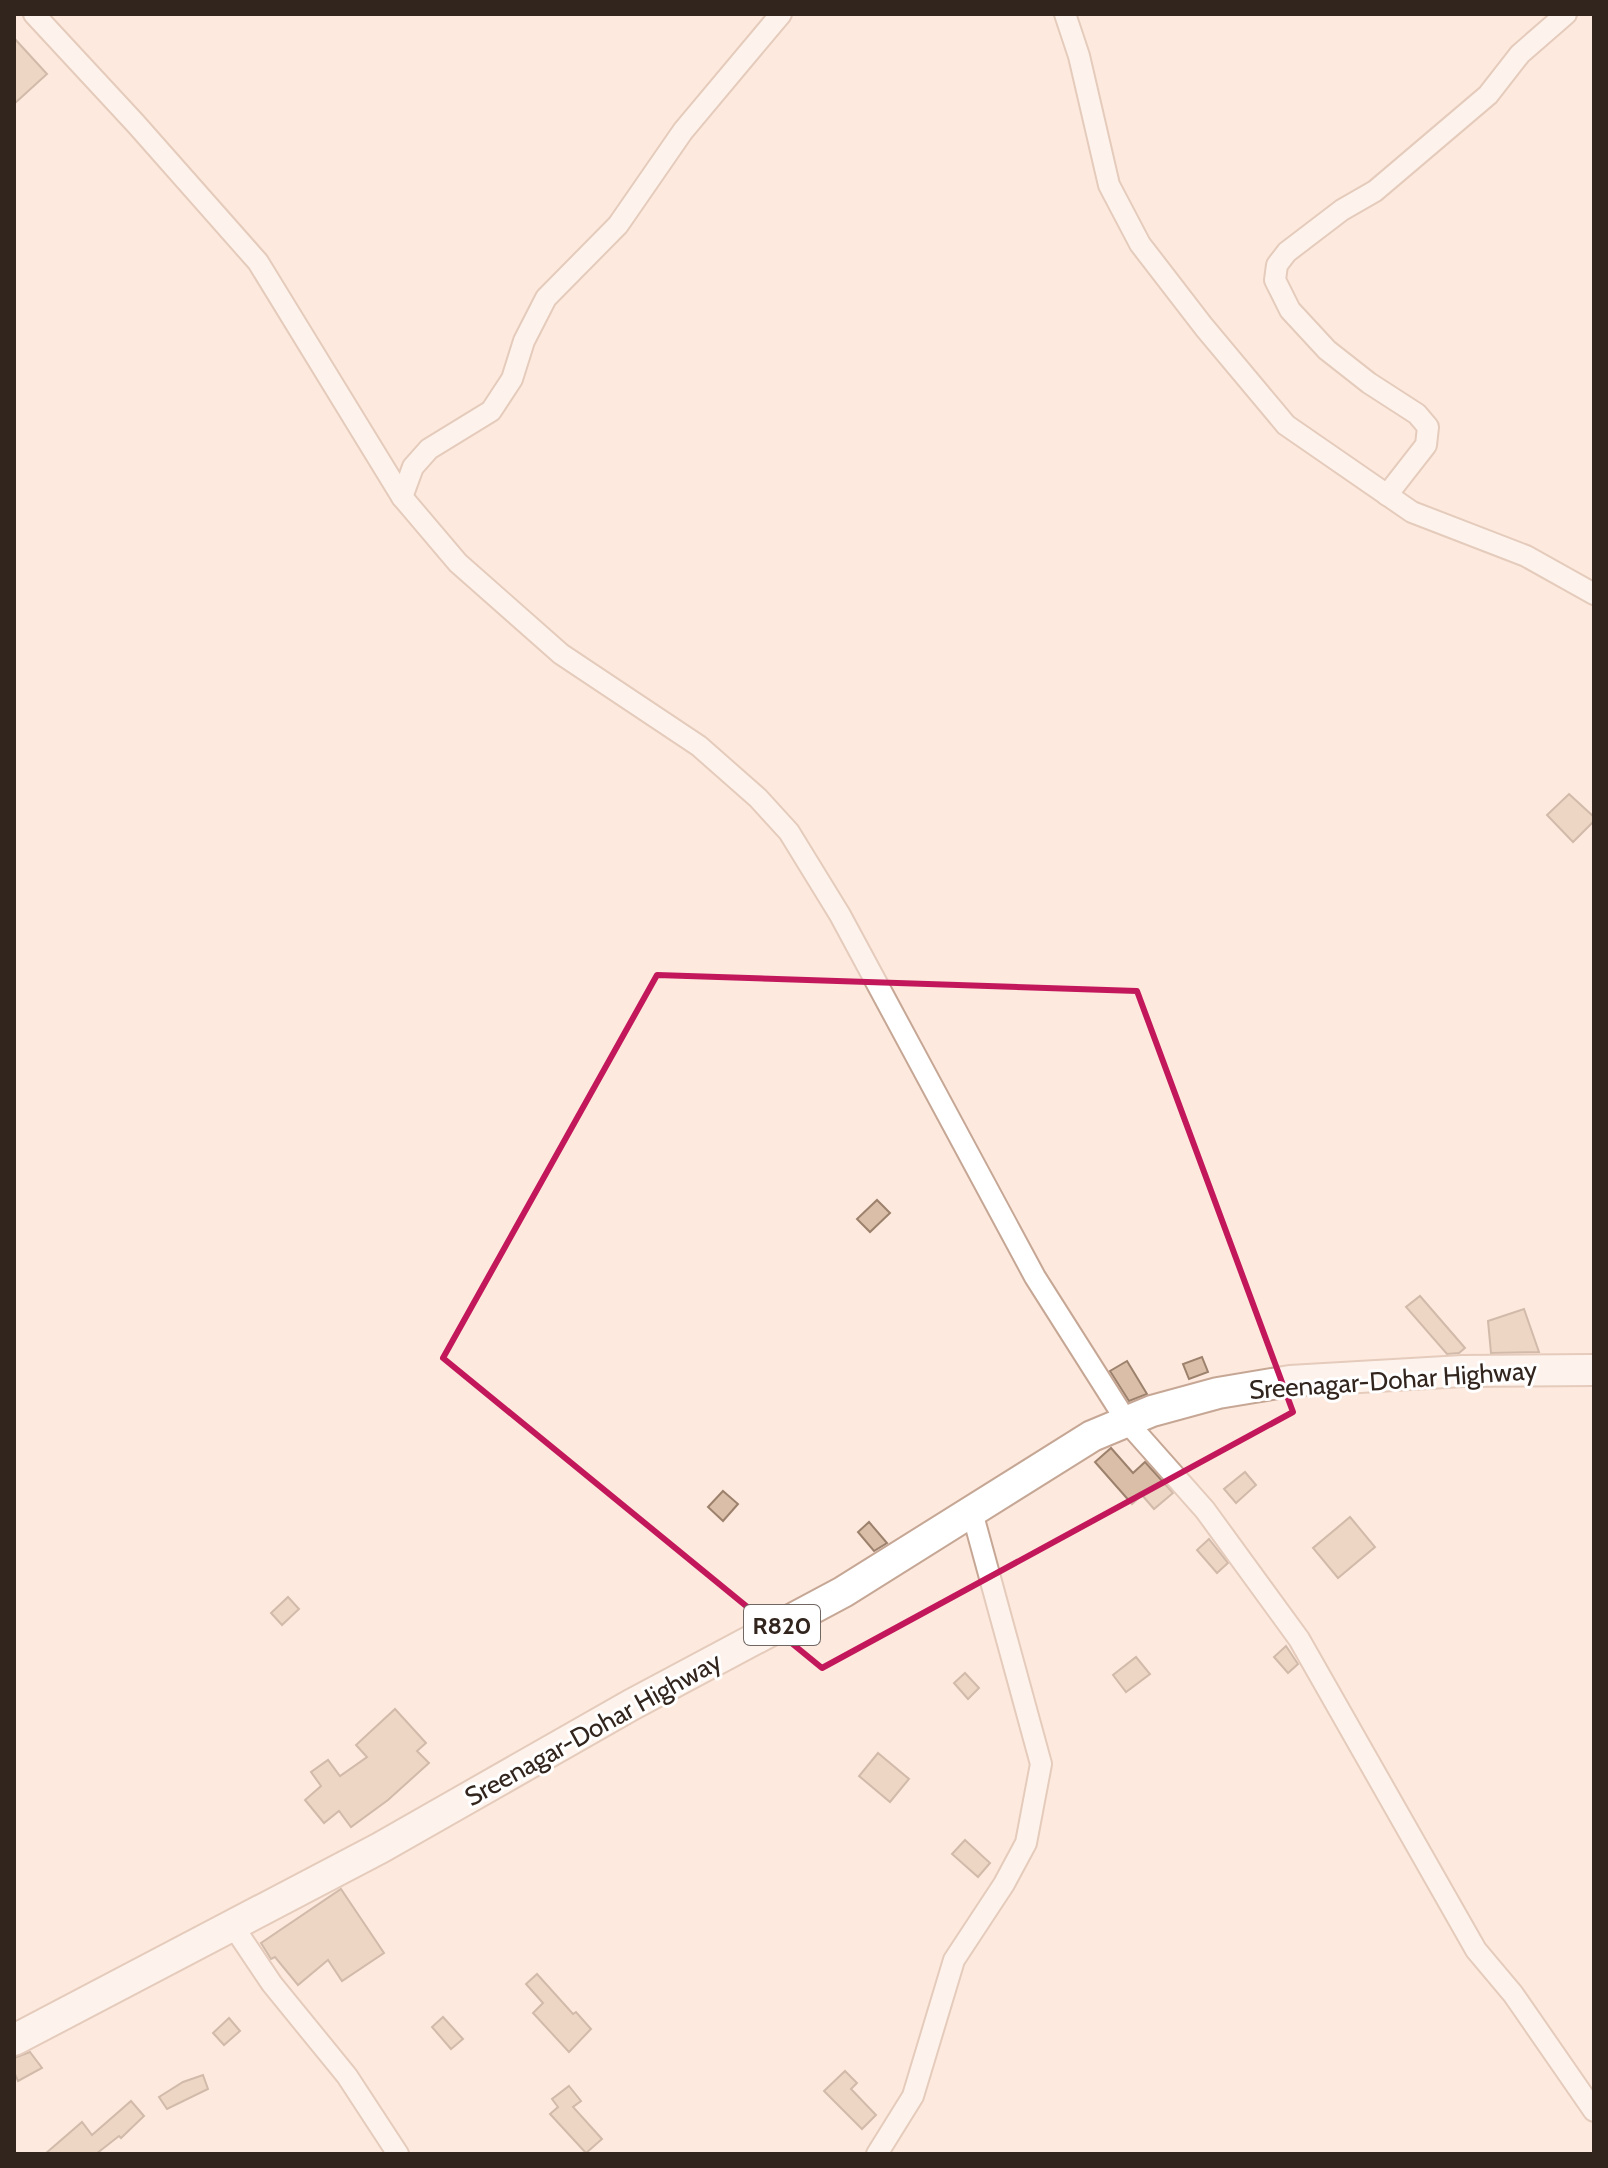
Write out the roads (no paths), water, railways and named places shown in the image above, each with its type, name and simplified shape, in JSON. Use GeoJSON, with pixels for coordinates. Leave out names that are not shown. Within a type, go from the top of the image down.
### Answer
{"type":"FeatureCollection","features":[{"type":"Feature","properties":{"kind":"main road","name":"Sreenagar-Dohar Highway"},"geometry":{"type":"LineString","coordinates":[[14,2040],[380,1848],[631,1705],[843,1592],[1092,1436],[1152,1411],[1218,1393],[1290,1381],[1463,1371],[1594,1370]]}},
{"type":"Feature","properties":{"kind":"street"},"geometry":{"type":"LineString","coordinates":[[34,14],[258,262],[402,497],[458,563],[561,654],[699,746],[758,798],[789,832],[846,928],[1035,1277],[1127,1422],[1205,1510],[1299,1639],[1476,1950],[1513,1994],[1594,2111]]}},
{"type":"Feature","properties":{"kind":"street"},"geometry":{"type":"LineString","coordinates":[[402,497],[413,467],[429,449],[491,411],[512,379],[524,341],[546,298],[618,225],[683,131],[781,14]]}},
{"type":"Feature","properties":{"kind":"street"},"geometry":{"type":"LineString","coordinates":[[1065,14],[1079,56],[1109,185],[1140,244],[1286,425],[1412,512],[1526,556],[1594,594]]}},
{"type":"Feature","properties":{"kind":"street"},"geometry":{"type":"LineString","coordinates":[[1387,495],[1426,445],[1428,427],[1417,414],[1369,383],[1327,350],[1290,310],[1275,280],[1277,265],[1287,252],[1342,210],[1375,191],[1478,104],[1520,54],[1566,14]]}},
{"type":"Feature","properties":{"kind":"street"},"geometry":{"type":"LineString","coordinates":[[877,2154],[913,2096],[954,1960],[1004,1884],[1026,1843],[1041,1764],[972,1512]]}},
{"type":"Feature","properties":{"kind":"street"},"geometry":{"type":"LineString","coordinates":[[233,1926],[272,1984],[347,2076],[398,2154]]}}]}
